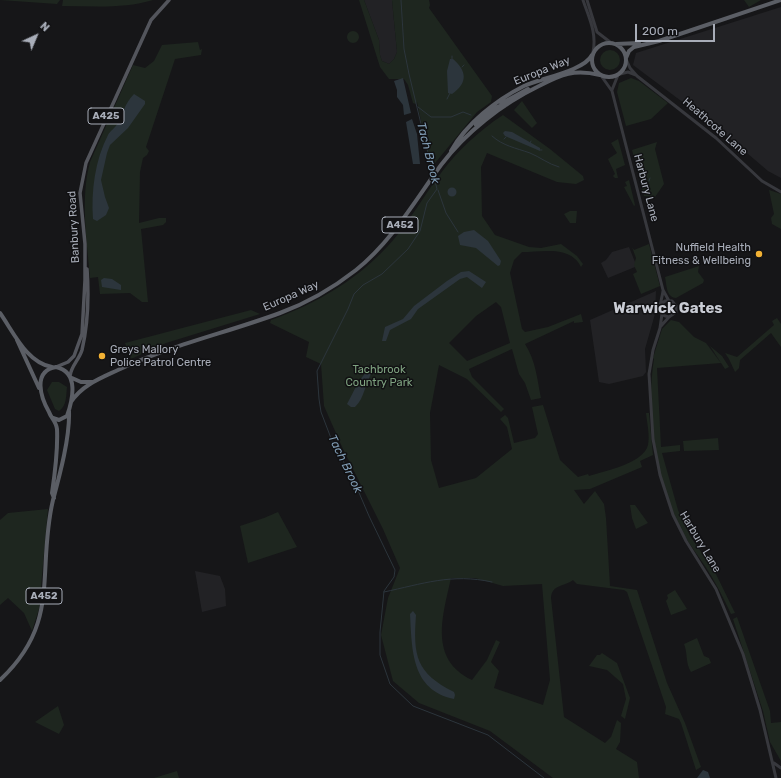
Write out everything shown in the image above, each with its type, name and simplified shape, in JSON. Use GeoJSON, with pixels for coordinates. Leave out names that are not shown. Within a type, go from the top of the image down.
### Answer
{"type":"FeatureCollection","features":[{"type":"Feature","properties":{"kind":"highway"},"geometry":{"type":"LineString","coordinates":[[736,15],[775,0]]}},
{"type":"Feature","properties":{"kind":"highway"},"geometry":{"type":"LineString","coordinates":[[663,39],[632,44],[612,43],[599,45],[592,53],[593,66],[601,76],[609,78],[619,75],[625,67],[629,51],[634,47],[663,39],[781,0]]}},
{"type":"Feature","properties":{"kind":"highway"},"geometry":{"type":"LineString","coordinates":[[612,43],[622,49],[626,59]]}},
{"type":"Feature","properties":{"kind":"highway","name":"Europa Way"},"geometry":{"type":"LineString","coordinates":[[448,157],[455,145],[478,120],[499,102],[529,84],[583,65],[592,53]]}},
{"type":"Feature","properties":{"kind":"highway","name":"Europa Way"},"geometry":{"type":"LineString","coordinates":[[71,402],[79,392],[92,382],[170,348],[281,313],[316,297],[355,271],[379,249],[403,221],[448,157],[470,134],[506,105],[552,80],[577,71],[601,76]]}},
{"type":"Feature","properties":{"kind":"highway"},"geometry":{"type":"LineString","coordinates":[[499,102],[506,101],[532,86],[552,80]]}},
{"type":"Feature","properties":{"kind":"highway"},"geometry":{"type":"LineString","coordinates":[[455,145],[494,109],[501,105],[506,105]]}},
{"type":"Feature","properties":{"kind":"highway"},"geometry":{"type":"LineString","coordinates":[[0,314],[34,360],[42,365],[64,370],[71,377],[81,382],[92,382]]}},
{"type":"Feature","properties":{"kind":"highway"},"geometry":{"type":"LineString","coordinates":[[17,339],[41,392],[49,414],[53,418],[62,419],[67,416],[73,388],[71,377]]}},
{"type":"Feature","properties":{"kind":"highway"},"geometry":{"type":"LineString","coordinates":[[41,392],[40,379],[45,372],[54,367]]}},
{"type":"Feature","properties":{"kind":"highway","name":"A452"},"geometry":{"type":"LineString","coordinates":[[0,680],[25,652],[40,620],[44,603],[46,554],[69,411]]}},
{"type":"Feature","properties":{"kind":"highway","name":"A452"},"geometry":{"type":"LineString","coordinates":[[53,418],[57,429],[52,493],[54,498]]}},
{"type":"Feature","properties":{"kind":"main road","name":"Banbury Road"},"geometry":{"type":"LineString","coordinates":[[54,367],[68,362],[74,356],[82,334],[85,295],[85,244],[80,193],[86,163],[149,24],[160,8],[169,0]]}},
{"type":"Feature","properties":{"kind":"main road"},"geometry":{"type":"LineString","coordinates":[[71,377],[72,367],[80,354],[89,296],[85,244]]}},
{"type":"Feature","properties":{"kind":"street"},"geometry":{"type":"LineString","coordinates":[[582,0],[594,32],[595,42],[592,53]]}},
{"type":"Feature","properties":{"kind":"street"},"geometry":{"type":"LineString","coordinates":[[587,0],[597,32],[612,43]]}},
{"type":"Feature","properties":{"kind":"street","name":"Heathcote Lane"},"geometry":{"type":"LineString","coordinates":[[626,59],[637,76],[716,138],[762,181],[781,192]]}},
{"type":"Feature","properties":{"kind":"street"},"geometry":{"type":"LineString","coordinates":[[612,91],[619,75],[630,73],[637,76]]}},
{"type":"Feature","properties":{"kind":"street","name":"Harbury Lane"},"geometry":{"type":"LineString","coordinates":[[601,76],[612,91],[663,290],[669,301]]}},
{"type":"Feature","properties":{"kind":"street","name":"Harbury Lane"},"geometry":{"type":"LineString","coordinates":[[661,304],[663,290]]}},
{"type":"Feature","properties":{"kind":"street"},"geometry":{"type":"LineString","coordinates":[[669,301],[674,304],[676,310],[673,315],[669,317],[662,314],[660,308],[661,304],[669,301]]}},
{"type":"Feature","properties":{"kind":"street","name":"Harbury Lane"},"geometry":{"type":"LineString","coordinates":[[662,314],[660,328],[652,350],[649,379],[653,439],[662,484],[679,527],[712,580],[734,629],[757,697],[776,777]]}},
{"type":"Feature","properties":{"kind":"street","name":"Harbury Lane"},"geometry":{"type":"LineString","coordinates":[[660,328],[669,317]]}},
{"type":"Feature","properties":{"kind":"street"},"geometry":{"type":"LineString","coordinates":[[772,760],[776,766],[781,768]]}},
{"type":"Feature","properties":{"kind":"shaded area"},"geometry":{"type":"Polygon","coordinates":[[[364,0],[392,0],[397,52],[394,59],[389,64],[382,61],[379,40],[364,0]]]}},
{"type":"Feature","properties":{"kind":"shaded area"},"geometry":{"type":"Polygon","coordinates":[[[781,7],[781,178],[768,171],[720,130],[633,65],[636,53],[781,7]]]}},
{"type":"Feature","properties":{"kind":"shaded area"},"geometry":{"type":"Polygon","coordinates":[[[450,59],[453,59],[458,63],[464,77],[461,86],[452,94],[448,93],[447,71],[450,59]]]}},
{"type":"Feature","properties":{"kind":"shaded area"},"geometry":{"type":"Polygon","coordinates":[[[403,78],[411,113],[404,115],[403,105],[397,97],[397,90],[394,81],[403,78]]]}},
{"type":"Feature","properties":{"kind":"shaded area"},"geometry":{"type":"Polygon","coordinates":[[[134,94],[145,101],[145,104],[128,128],[110,145],[101,180],[109,208],[106,215],[97,221],[93,219],[93,187],[97,165],[108,135],[118,123],[126,104],[134,94]]]}},
{"type":"Feature","properties":{"kind":"shaded area"},"geometry":{"type":"Polygon","coordinates":[[[412,119],[417,134],[420,164],[413,164],[406,122],[412,119]]]}},
{"type":"Feature","properties":{"kind":"shaded area"},"geometry":{"type":"Polygon","coordinates":[[[505,131],[512,132],[540,148],[540,151],[505,136],[503,133],[505,131]]]}},
{"type":"Feature","properties":{"kind":"shaded area"},"geometry":{"type":"Polygon","coordinates":[[[452,187],[457,192],[452,197],[447,192],[452,187]]]}},
{"type":"Feature","properties":{"kind":"shaded area"},"geometry":{"type":"Polygon","coordinates":[[[474,230],[488,241],[501,261],[500,265],[498,266],[476,248],[460,245],[458,236],[464,232],[474,230]]]}},
{"type":"Feature","properties":{"kind":"shaded area"},"geometry":{"type":"Polygon","coordinates":[[[629,247],[635,262],[635,267],[608,278],[601,263],[606,260],[612,252],[629,247]]]}},
{"type":"Feature","properties":{"kind":"shaded area"},"geometry":{"type":"Polygon","coordinates":[[[469,271],[486,282],[482,288],[467,277],[460,279],[418,309],[411,319],[390,330],[386,341],[382,341],[385,327],[403,319],[414,306],[447,281],[461,272],[469,271]]]}},
{"type":"Feature","properties":{"kind":"shaded area"},"geometry":{"type":"Polygon","coordinates":[[[104,278],[112,279],[121,285],[121,290],[102,287],[101,280],[104,278]]]}},
{"type":"Feature","properties":{"kind":"shaded area"},"geometry":{"type":"Polygon","coordinates":[[[656,291],[655,314],[645,349],[646,372],[643,376],[609,384],[599,382],[590,320],[656,291]]]}},
{"type":"Feature","properties":{"kind":"shaded area"},"geometry":{"type":"Polygon","coordinates":[[[371,369],[373,371],[361,399],[355,407],[351,407],[347,404],[360,380],[371,369]]]}},
{"type":"Feature","properties":{"kind":"shaded area"},"geometry":{"type":"Polygon","coordinates":[[[195,571],[220,576],[225,589],[226,606],[202,612],[195,571]]]}},
{"type":"Feature","properties":{"kind":"shaded area"},"geometry":{"type":"Polygon","coordinates":[[[413,611],[416,615],[415,642],[420,662],[424,670],[432,678],[454,692],[454,699],[440,694],[429,687],[422,677],[413,654],[410,614],[413,611]]]}},
{"type":"Feature","properties":{"kind":"shaded area"},"geometry":{"type":"Polygon","coordinates":[[[703,770],[708,772],[710,778],[697,778],[703,770]]]}},
{"type":"Feature","properties":{"kind":"green space"},"geometry":{"type":"Polygon","coordinates":[[[0,0],[60,0],[57,4],[0,0]]]}},
{"type":"Feature","properties":{"kind":"green space"},"geometry":{"type":"Polygon","coordinates":[[[63,0],[153,0],[120,6],[62,6],[63,0]]]}},
{"type":"Feature","properties":{"kind":"green space"},"geometry":{"type":"Polygon","coordinates":[[[359,0],[364,0],[379,40],[382,61],[389,64],[394,59],[397,52],[392,0],[429,0],[429,8],[492,96],[491,102],[477,112],[431,168],[417,102],[416,104],[413,103],[408,85],[404,79],[389,79],[380,67],[359,0]]]}},
{"type":"Feature","properties":{"kind":"green space"},"geometry":{"type":"Polygon","coordinates":[[[744,0],[761,0],[749,7],[744,0]]]}},
{"type":"Feature","properties":{"kind":"green space"},"geometry":{"type":"Polygon","coordinates":[[[351,31],[355,31],[359,37],[355,43],[351,43],[347,39],[347,35],[351,31]]]}},
{"type":"Feature","properties":{"kind":"green space"},"geometry":{"type":"Polygon","coordinates":[[[198,42],[200,50],[202,49],[201,55],[175,59],[146,147],[149,151],[143,158],[140,172],[139,223],[159,218],[166,218],[166,222],[163,225],[141,229],[148,302],[142,302],[130,293],[100,294],[98,277],[90,278],[86,234],[85,190],[90,162],[133,65],[145,68],[154,61],[162,45],[198,42]]]}},
{"type":"Feature","properties":{"kind":"green space"},"geometry":{"type":"Polygon","coordinates":[[[606,50],[614,50],[620,56],[620,64],[614,70],[606,70],[600,64],[600,56],[606,50]]]}},
{"type":"Feature","properties":{"kind":"green space"},"geometry":{"type":"Polygon","coordinates":[[[631,78],[639,81],[668,103],[651,119],[626,126],[617,92],[619,83],[631,78]]]}},
{"type":"Feature","properties":{"kind":"green space"},"geometry":{"type":"Polygon","coordinates":[[[522,101],[537,123],[532,128],[514,110],[522,101]]]}},
{"type":"Feature","properties":{"kind":"green space","name":"Tachbrook Country Park"},"geometry":{"type":"Polygon","coordinates":[[[503,115],[550,149],[583,176],[584,180],[576,184],[557,182],[487,153],[481,167],[482,216],[495,235],[529,247],[541,248],[561,244],[577,256],[583,264],[581,267],[570,255],[555,251],[522,252],[514,260],[510,273],[522,329],[525,332],[548,327],[581,314],[583,322],[574,323],[574,321],[525,344],[532,357],[541,398],[531,400],[525,383],[519,374],[512,349],[469,369],[472,377],[504,409],[501,412],[467,379],[439,365],[430,413],[431,460],[439,488],[476,478],[512,449],[507,427],[500,419],[505,415],[508,418],[514,443],[535,438],[538,434],[532,407],[543,405],[560,460],[578,477],[588,474],[589,476],[614,469],[639,457],[645,451],[649,441],[646,413],[649,413],[653,455],[640,461],[642,467],[590,489],[574,490],[584,504],[595,491],[604,504],[610,586],[637,590],[667,683],[685,723],[701,767],[696,770],[679,719],[665,714],[666,707],[627,592],[624,590],[577,584],[573,580],[556,588],[552,593],[551,598],[564,717],[605,743],[611,737],[617,720],[621,723],[620,742],[616,749],[637,762],[639,778],[553,778],[490,731],[419,703],[393,681],[381,635],[388,598],[400,568],[324,406],[321,364],[306,357],[309,342],[270,323],[271,320],[305,306],[338,288],[367,266],[394,239],[435,181],[455,156],[494,121],[503,115]],[[496,302],[476,316],[449,343],[467,361],[510,343],[501,307],[496,302]],[[451,578],[445,607],[442,635],[444,648],[449,660],[458,671],[472,680],[487,660],[496,640],[500,642],[491,662],[499,671],[494,688],[543,705],[550,680],[542,584],[503,586],[475,578],[451,578]]]}},
{"type":"Feature","properties":{"kind":"green space"},"geometry":{"type":"Polygon","coordinates":[[[618,139],[625,165],[616,169],[618,178],[615,178],[613,176],[615,174],[608,159],[617,153],[611,143],[618,139]]]}},
{"type":"Feature","properties":{"kind":"green space"},"geometry":{"type":"Polygon","coordinates":[[[657,142],[655,149],[664,184],[655,197],[644,196],[632,150],[657,142]]]}},
{"type":"Feature","properties":{"kind":"green space"},"geometry":{"type":"Polygon","coordinates":[[[629,180],[634,206],[624,187],[627,186],[625,182],[629,180]]]}},
{"type":"Feature","properties":{"kind":"green space"},"geometry":{"type":"Polygon","coordinates":[[[769,190],[781,194],[781,229],[772,224],[771,218],[774,214],[769,190]]]}},
{"type":"Feature","properties":{"kind":"green space"},"geometry":{"type":"Polygon","coordinates":[[[570,211],[577,211],[576,223],[570,223],[564,214],[570,211]]]}},
{"type":"Feature","properties":{"kind":"green space"},"geometry":{"type":"Polygon","coordinates":[[[649,244],[660,286],[641,294],[633,274],[637,272],[634,265],[636,258],[632,247],[634,250],[649,244]]]}},
{"type":"Feature","properties":{"kind":"green space"},"geometry":{"type":"Polygon","coordinates":[[[699,266],[698,272],[704,280],[703,283],[676,298],[670,296],[665,277],[699,266]]]}},
{"type":"Feature","properties":{"kind":"green space"},"geometry":{"type":"Polygon","coordinates":[[[251,310],[260,314],[166,343],[131,359],[125,343],[251,310]]]}},
{"type":"Feature","properties":{"kind":"green space"},"geometry":{"type":"Polygon","coordinates":[[[777,318],[781,324],[781,347],[771,333],[740,360],[739,368],[735,372],[725,353],[737,357],[774,325],[772,321],[777,318]]]}},
{"type":"Feature","properties":{"kind":"green space"},"geometry":{"type":"Polygon","coordinates":[[[671,320],[679,322],[694,337],[706,343],[721,363],[657,368],[661,447],[680,445],[680,451],[662,453],[678,510],[690,536],[714,570],[735,613],[731,614],[712,577],[676,521],[666,496],[653,438],[651,398],[653,358],[662,329],[671,320]]]}},
{"type":"Feature","properties":{"kind":"green space"},"geometry":{"type":"Polygon","coordinates":[[[710,346],[722,356],[729,367],[725,369],[710,346]]]}},
{"type":"Feature","properties":{"kind":"green space"},"geometry":{"type":"Polygon","coordinates":[[[52,382],[59,382],[67,387],[65,403],[59,411],[55,409],[47,390],[52,382]]]}},
{"type":"Feature","properties":{"kind":"green space"},"geometry":{"type":"Polygon","coordinates":[[[718,438],[719,450],[684,451],[683,441],[718,438]]]}},
{"type":"Feature","properties":{"kind":"green space"},"geometry":{"type":"Polygon","coordinates":[[[630,505],[635,505],[648,523],[636,529],[632,518],[630,505]]]}},
{"type":"Feature","properties":{"kind":"green space"},"geometry":{"type":"Polygon","coordinates":[[[48,509],[39,609],[32,631],[24,613],[8,598],[0,605],[0,520],[8,513],[48,509]]]}},
{"type":"Feature","properties":{"kind":"green space"},"geometry":{"type":"Polygon","coordinates":[[[278,512],[297,547],[248,563],[240,526],[278,512]]]}},
{"type":"Feature","properties":{"kind":"green space"},"geometry":{"type":"Polygon","coordinates":[[[675,590],[687,609],[671,615],[666,601],[668,598],[667,595],[675,590]]]}},
{"type":"Feature","properties":{"kind":"green space"},"geometry":{"type":"Polygon","coordinates":[[[737,617],[770,711],[771,723],[781,722],[781,761],[770,742],[763,711],[733,619],[737,617]]]}},
{"type":"Feature","properties":{"kind":"green space"},"geometry":{"type":"Polygon","coordinates":[[[697,638],[704,656],[709,658],[711,663],[691,672],[688,665],[684,644],[697,638]]]}},
{"type":"Feature","properties":{"kind":"green space"},"geometry":{"type":"Polygon","coordinates":[[[602,653],[617,663],[630,698],[625,719],[621,716],[626,699],[623,684],[607,670],[589,666],[597,655],[602,653]]]}},
{"type":"Feature","properties":{"kind":"green space"},"geometry":{"type":"Polygon","coordinates":[[[58,706],[64,725],[59,734],[35,722],[58,706]]]}},
{"type":"Feature","properties":{"kind":"green space"},"geometry":{"type":"Polygon","coordinates":[[[177,771],[179,778],[154,778],[177,771]]]}},
{"type":"Feature","properties":{"kind":"waterway","name":"Tach Brook"},"geometry":{"type":"LineString","coordinates":[[401,0],[404,49],[433,174]]}},
{"type":"Feature","properties":{"kind":"waterway"},"geometry":{"type":"LineString","coordinates":[[447,99],[450,93]]}},
{"type":"Feature","properties":{"kind":"waterway"},"geometry":{"type":"LineString","coordinates":[[418,107],[431,117],[451,117],[463,112],[471,115]]}},
{"type":"Feature","properties":{"kind":"waterway"},"geometry":{"type":"LineString","coordinates":[[492,136],[505,144],[530,153],[559,167]]}},
{"type":"Feature","properties":{"kind":"waterway","name":"Tach Brook"},"geometry":{"type":"LineString","coordinates":[[434,177],[437,189],[427,203],[420,231],[408,249],[382,274],[363,285],[354,294],[317,371],[321,412],[334,446],[351,474],[395,570],[394,577],[384,591],[380,632],[380,655],[390,684],[413,706],[488,735],[544,778]]}},
{"type":"Feature","properties":{"kind":"waterway"},"geometry":{"type":"LineString","coordinates":[[438,190],[446,213],[458,232]]}},
{"type":"Feature","properties":{"kind":"waterway"},"geometry":{"type":"LineString","coordinates":[[384,592],[450,579],[492,582]]}},
{"type":"Feature","properties":{"kind":"place","name":"Nuffield Health Fitness & Wellbeing"},"geometry":{"type":"Point","coordinates":[759,254]}},
{"type":"Feature","properties":{"kind":"place","name":"Greys Mallory Police Patrol Centre"},"geometry":{"type":"Point","coordinates":[102,356]}},
{"type":"Feature","properties":{"kind":"district","name":"Warwick Gates"},"geometry":{"type":"Point","coordinates":[668,309]}}]}
